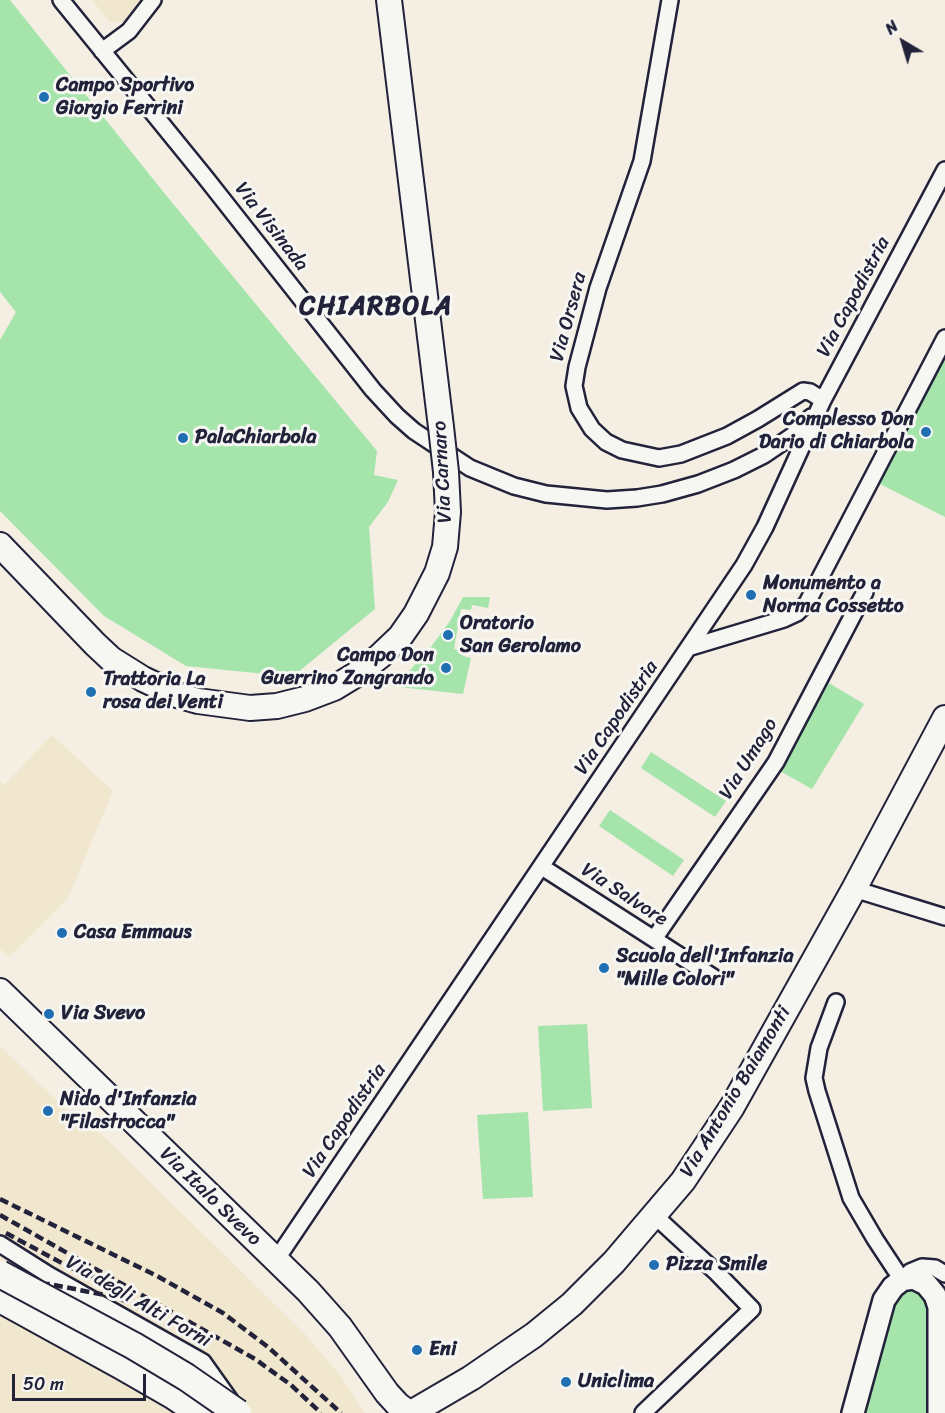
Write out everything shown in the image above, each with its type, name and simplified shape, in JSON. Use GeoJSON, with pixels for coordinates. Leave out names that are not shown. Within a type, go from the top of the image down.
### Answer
{"type":"FeatureCollection","features":[{"type":"Feature","properties":{"kind":"highway"},"geometry":{"type":"LineString","coordinates":[[0,1274],[134,1346],[186,1377],[239,1413]]}},
{"type":"Feature","properties":{"kind":"highway"},"geometry":{"type":"LineString","coordinates":[[0,1299],[122,1366],[199,1413]]}},
{"type":"Feature","properties":{"kind":"main road","name":"Via Carnaro"},"geometry":{"type":"LineString","coordinates":[[0,545],[111,659],[143,679],[198,701],[250,708],[277,706],[334,688],[380,656],[399,637],[416,614],[437,573],[444,547],[448,512],[441,427],[389,0]]}},
{"type":"Feature","properties":{"kind":"main road","name":"Via Antonio Baiamonti"},"geometry":{"type":"LineString","coordinates":[[410,1413],[440,1406],[471,1378],[534,1335],[572,1304],[614,1262],[683,1181],[732,1107],[854,889],[945,718]]}},
{"type":"Feature","properties":{"kind":"main road","name":"Via Italo Svevo"},"geometry":{"type":"LineString","coordinates":[[0,991],[276,1260],[340,1327],[387,1393],[398,1405],[410,1413]]}},
{"type":"Feature","properties":{"kind":"main road"},"geometry":{"type":"LineString","coordinates":[[853,1413],[884,1300],[893,1287],[902,1280],[914,1278],[926,1284],[935,1295],[939,1307],[939,1413]]}},
{"type":"Feature","properties":{"kind":"street","name":"Via Visinada"},"geometry":{"type":"LineString","coordinates":[[61,0],[373,390],[414,431],[470,468],[514,486],[557,496],[607,500],[662,494],[725,474],[764,455],[792,436],[810,419],[823,400]]}},
{"type":"Feature","properties":{"kind":"street"},"geometry":{"type":"LineString","coordinates":[[102,51],[129,31],[153,0]]}},
{"type":"Feature","properties":{"kind":"street","name":"Via Orsera"},"geometry":{"type":"LineString","coordinates":[[670,0],[642,162],[597,288],[577,366],[574,386],[579,408],[592,429],[606,442],[622,450],[659,458],[681,454],[727,436],[803,391],[810,392],[823,400]]}},
{"type":"Feature","properties":{"kind":"street","name":"Via Capodistria"},"geometry":{"type":"LineString","coordinates":[[276,1260],[691,647],[744,565],[765,526],[823,400],[945,170]]}},
{"type":"Feature","properties":{"kind":"street"},"geometry":{"type":"LineString","coordinates":[[691,647],[784,619],[797,613],[807,603],[945,338]]}},
{"type":"Feature","properties":{"kind":"street","name":"Via Umago"},"geometry":{"type":"LineString","coordinates":[[654,939],[776,762],[865,592]]}},
{"type":"Feature","properties":{"kind":"street","name":"Via Salvore"},"geometry":{"type":"LineString","coordinates":[[542,867],[713,977]]}},
{"type":"Feature","properties":{"kind":"street"},"geometry":{"type":"LineString","coordinates":[[854,889],[945,917]]}},
{"type":"Feature","properties":{"kind":"street"},"geometry":{"type":"LineString","coordinates":[[836,1002],[819,1048],[814,1078],[851,1198],[902,1280],[910,1272],[922,1267],[934,1268],[945,1274]]}},
{"type":"Feature","properties":{"kind":"street"},"geometry":{"type":"LineString","coordinates":[[643,1413],[752,1309],[655,1216]]}},
{"type":"Feature","properties":{"kind":"street","name":"Via degli Alti Forni"},"geometry":{"type":"LineString","coordinates":[[0,1244],[49,1275],[203,1362],[239,1413]]}},
{"type":"Feature","properties":{"kind":"shaded area"},"geometry":{"type":"Polygon","coordinates":[[[92,0],[146,0],[127,22],[116,22],[109,21],[92,0]]]}},
{"type":"Feature","properties":{"kind":"shaded area"},"geometry":{"type":"Polygon","coordinates":[[[52,735],[113,791],[68,898],[9,957],[0,949],[0,781],[4,785],[52,735]]]}},
{"type":"Feature","properties":{"kind":"shaded area"},"geometry":{"type":"Polygon","coordinates":[[[0,1046],[72,1115],[100,1133],[305,1334],[342,1378],[365,1413],[0,1413],[0,1046]]]}},
{"type":"Feature","properties":{"kind":"green space","name":"PalaChiarbola"},"geometry":{"type":"Polygon","coordinates":[[[0,0],[10,0],[165,194],[377,451],[374,475],[398,480],[388,502],[369,527],[375,609],[297,673],[285,676],[186,666],[104,616],[0,511],[0,340],[16,312],[0,292],[0,0]]]}},
{"type":"Feature","properties":{"kind":"green space","name":"Complesso Don Dario di Chiarbola"},"geometry":{"type":"Polygon","coordinates":[[[945,357],[945,517],[880,484],[945,357]]]}},
{"type":"Feature","properties":{"kind":"green space","name":"Oratorio San Gerolamo"},"geometry":{"type":"Polygon","coordinates":[[[463,597],[490,597],[488,608],[472,605],[471,610],[461,609],[454,649],[463,651],[463,656],[471,658],[463,694],[390,686],[428,651],[450,621],[463,597]]]}},
{"type":"Feature","properties":{"kind":"green space"},"geometry":{"type":"Polygon","coordinates":[[[829,683],[864,704],[812,789],[780,771],[829,683]]]}},
{"type":"Feature","properties":{"kind":"green space"},"geometry":{"type":"Polygon","coordinates":[[[651,752],[726,801],[715,817],[641,768],[651,752]]]}},
{"type":"Feature","properties":{"kind":"green space"},"geometry":{"type":"Polygon","coordinates":[[[610,810],[684,860],[673,876],[599,826],[610,810]]]}},
{"type":"Feature","properties":{"kind":"green space"},"geometry":{"type":"Polygon","coordinates":[[[587,1024],[592,1108],[543,1111],[538,1026],[587,1024]]]}},
{"type":"Feature","properties":{"kind":"green space"},"geometry":{"type":"Polygon","coordinates":[[[528,1112],[533,1197],[483,1199],[477,1115],[528,1112]]]}},
{"type":"Feature","properties":{"kind":"green space"},"geometry":{"type":"Polygon","coordinates":[[[907,1290],[916,1292],[925,1299],[930,1309],[930,1413],[863,1413],[893,1303],[899,1293],[907,1290]]]}},
{"type":"Feature","properties":{"kind":"railway"},"geometry":{"type":"LineString","coordinates":[[0,1199],[157,1276],[223,1313],[268,1347],[341,1413]]}},
{"type":"Feature","properties":{"kind":"railway"},"geometry":{"type":"LineString","coordinates":[[0,1215],[255,1359],[291,1385],[321,1413]]}},
{"type":"Feature","properties":{"kind":"railway"},"geometry":{"type":"LineString","coordinates":[[6,1233],[71,1268],[100,1279]]}},
{"type":"Feature","properties":{"kind":"railway"},"geometry":{"type":"LineString","coordinates":[[0,1284],[49,1284],[115,1297],[161,1315]]}},
{"type":"Feature","properties":{"kind":"place","name":"Campo Sportivo Giorgio Ferrini"},"geometry":{"type":"Point","coordinates":[44,97]}},
{"type":"Feature","properties":{"kind":"place","name":"Complesso Don Dario di Chiarbola"},"geometry":{"type":"Point","coordinates":[926,432]}},
{"type":"Feature","properties":{"kind":"place","name":"PalaChiarbola"},"geometry":{"type":"Point","coordinates":[183,438]}},
{"type":"Feature","properties":{"kind":"place","name":"Monumento a Norma Cossetto"},"geometry":{"type":"Point","coordinates":[751,595]}},
{"type":"Feature","properties":{"kind":"place","name":"Oratorio San Gerolamo"},"geometry":{"type":"Point","coordinates":[448,635]}},
{"type":"Feature","properties":{"kind":"place","name":"Campo Don Guerrino Zangrando"},"geometry":{"type":"Point","coordinates":[446,668]}},
{"type":"Feature","properties":{"kind":"place","name":"Trattoria La rosa dei Venti"},"geometry":{"type":"Point","coordinates":[91,692]}},
{"type":"Feature","properties":{"kind":"place","name":"Casa Emmaus"},"geometry":{"type":"Point","coordinates":[62,933]}},
{"type":"Feature","properties":{"kind":"place","name":"Scuola dell'Infanzia \"Mille Colori\""},"geometry":{"type":"Point","coordinates":[604,968]}},
{"type":"Feature","properties":{"kind":"place","name":"Via Svevo"},"geometry":{"type":"Point","coordinates":[49,1014]}},
{"type":"Feature","properties":{"kind":"place","name":"Nido d'Infanzia \"Filastrocca\""},"geometry":{"type":"Point","coordinates":[48,1111]}},
{"type":"Feature","properties":{"kind":"place","name":"Pizza Smile"},"geometry":{"type":"Point","coordinates":[654,1265]}},
{"type":"Feature","properties":{"kind":"place","name":"Eni"},"geometry":{"type":"Point","coordinates":[417,1350]}},
{"type":"Feature","properties":{"kind":"place","name":"Uniclima"},"geometry":{"type":"Point","coordinates":[566,1382]}},
{"type":"Feature","properties":{"kind":"district","name":"CHIARBOLA"},"geometry":{"type":"Point","coordinates":[376,307]}}]}
